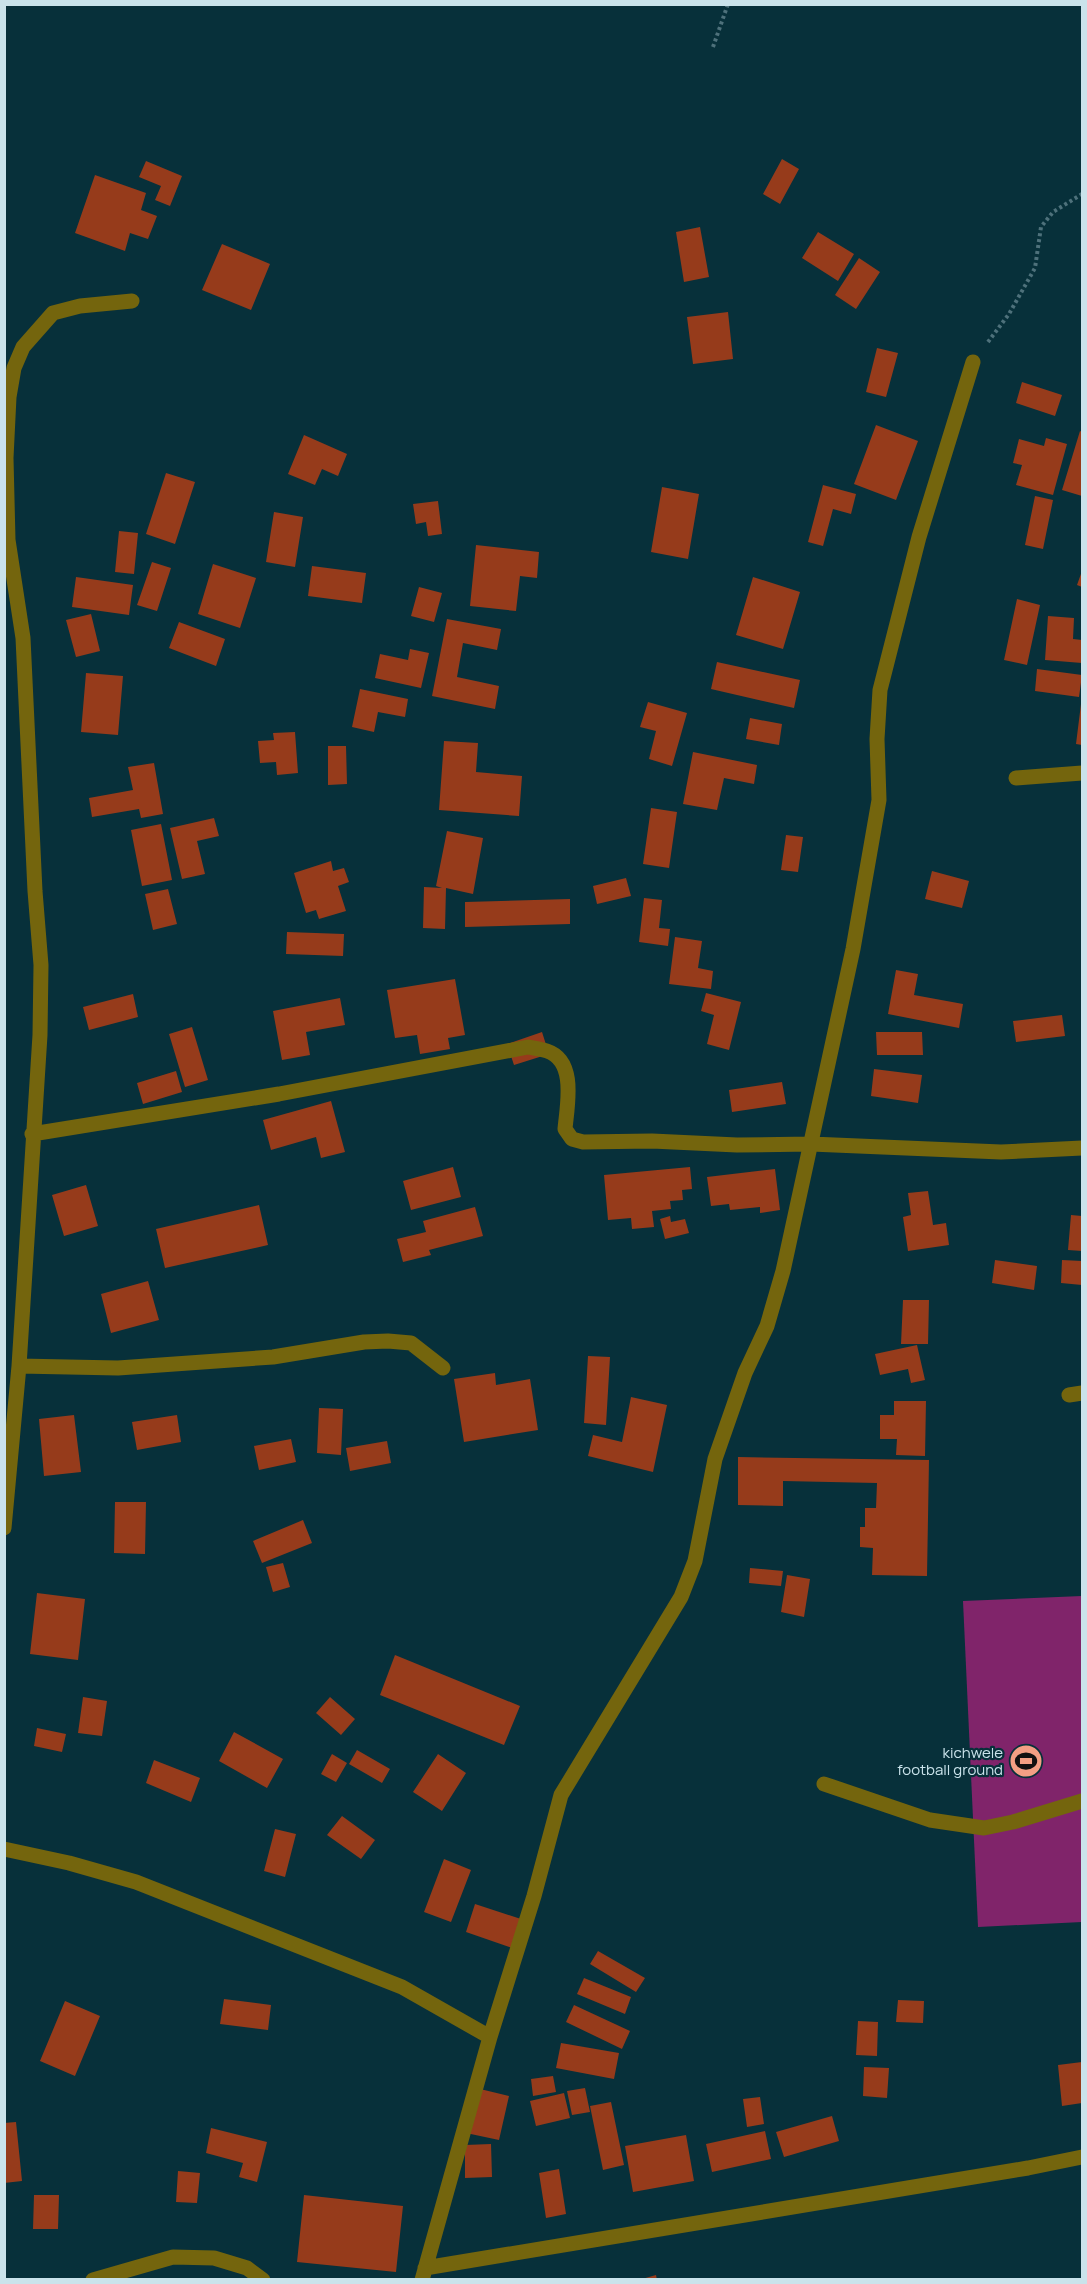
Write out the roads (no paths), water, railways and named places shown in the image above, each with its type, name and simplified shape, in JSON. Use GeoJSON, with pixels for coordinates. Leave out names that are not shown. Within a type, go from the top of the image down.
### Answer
{"type":"FeatureCollection","features":[{"type":"Feature","properties":{"kind":"street"},"geometry":{"type":"LineString","coordinates":[[4,1528],[19,1366],[40,1035],[41,965],[35,891],[23,638],[8,540],[6,458],[9,397],[14,368],[23,347],[53,313],[80,306],[132,302]]}},
{"type":"Feature","properties":{"kind":"street"},"geometry":{"type":"LineString","coordinates":[[973,362],[919,537],[880,690],[877,739],[879,800],[854,949],[783,1271],[767,1326],[745,1373],[715,1459],[695,1561],[681,1597],[561,1796],[423,2274],[1083,2157]]}},
{"type":"Feature","properties":{"kind":"street"},"geometry":{"type":"LineString","coordinates":[[1016,778],[1083,773]]}},
{"type":"Feature","properties":{"kind":"street"},"geometry":{"type":"LineString","coordinates":[[32,1134],[279,1094],[528,1047],[549,1051],[563,1064],[569,1089],[565,1129],[572,1139],[583,1142],[811,1144],[1001,1152],[1083,1148]]}},
{"type":"Feature","properties":{"kind":"street"},"geometry":{"type":"LineString","coordinates":[[19,1366],[118,1368],[273,1357],[364,1342],[388,1341],[411,1343],[443,1368]]}},
{"type":"Feature","properties":{"kind":"street"},"geometry":{"type":"LineString","coordinates":[[824,1784],[930,1820],[984,1828],[1013,1822],[1083,1801]]}},
{"type":"Feature","properties":{"kind":"street"},"geometry":{"type":"LineString","coordinates":[[4,1849],[69,1863],[136,1882],[402,1987],[490,2037]]}},
{"type":"Feature","properties":{"kind":"street"},"geometry":{"type":"LineString","coordinates":[[93,2280],[173,2258],[214,2258],[247,2268],[263,2280]]}},
{"type":"Feature","properties":{"kind":"place","name":"kichwele football ground"},"geometry":{"type":"Point","coordinates":[1026,1761]}}]}
